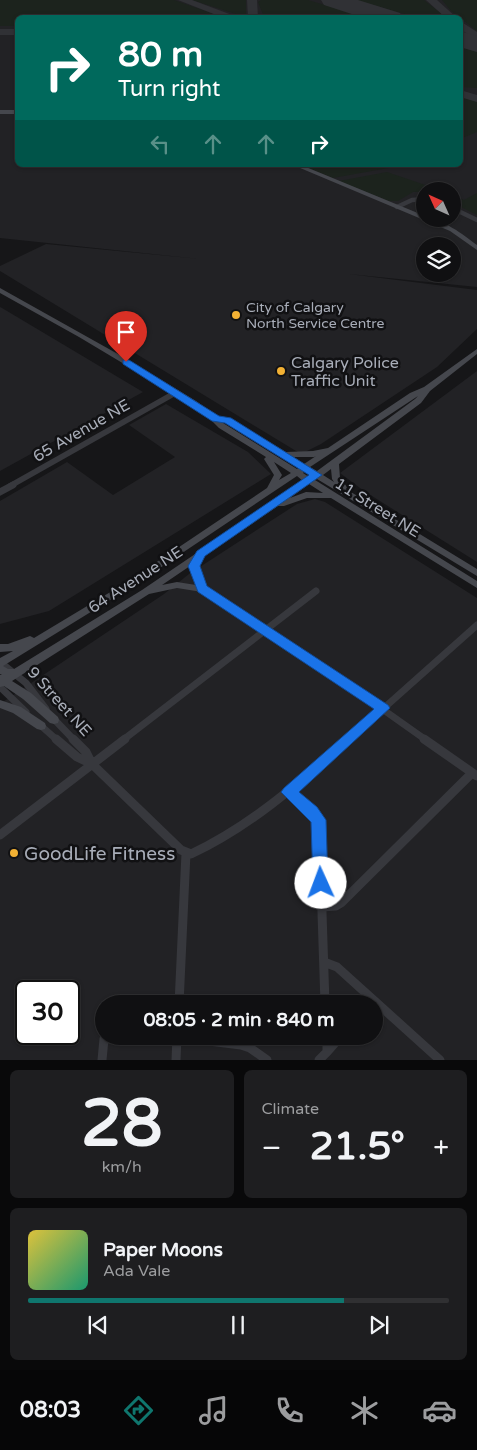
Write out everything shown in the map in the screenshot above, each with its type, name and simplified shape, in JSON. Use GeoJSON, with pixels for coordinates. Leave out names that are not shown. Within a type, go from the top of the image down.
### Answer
{"type":"FeatureCollection","features":[{"type":"Feature","properties":{"kind":"street"},"geometry":{"type":"LineString","coordinates":[[0,112],[15,112]]}},
{"type":"Feature","properties":{"kind":"street"},"geometry":{"type":"LineString","coordinates":[[301,167],[416,214]]}},
{"type":"Feature","properties":{"kind":"street"},"geometry":{"type":"LineString","coordinates":[[397,207],[416,200]]}},
{"type":"Feature","properties":{"kind":"street"},"geometry":{"type":"LineString","coordinates":[[461,212],[477,220]]}},
{"type":"Feature","properties":{"kind":"street"},"geometry":{"type":"LineString","coordinates":[[448,228],[477,248]]}},
{"type":"Feature","properties":{"kind":"street","name":"11 Street NE"},"geometry":{"type":"LineString","coordinates":[[0,290],[43,312],[175,392],[216,419],[222,426],[297,474],[312,478],[354,497],[477,573]]}},
{"type":"Feature","properties":{"kind":"street","name":"64 Avenue NE"},"geometry":{"type":"LineString","coordinates":[[1,682],[145,592],[335,463],[418,400],[427,389],[477,351]]}},
{"type":"Feature","properties":{"kind":"street","name":"64 Avenue NE"},"geometry":{"type":"LineString","coordinates":[[0,666],[297,474],[413,395],[427,389]]}},
{"type":"Feature","properties":{"kind":"street","name":"65 Avenue NE"},"geometry":{"type":"LineString","coordinates":[[0,492],[175,392]]}},
{"type":"Feature","properties":{"kind":"street","name":"11 Street NE"},"geometry":{"type":"LineString","coordinates":[[216,419],[228,421],[306,468],[312,478],[336,498],[477,585]]}},
{"type":"Feature","properties":{"kind":"street"},"geometry":{"type":"LineString","coordinates":[[285,455],[314,454],[346,441]]}},
{"type":"Feature","properties":{"kind":"street"},"geometry":{"type":"LineString","coordinates":[[260,449],[273,463],[277,472],[276,480],[269,491]]}},
{"type":"Feature","properties":{"kind":"street"},"geometry":{"type":"LineString","coordinates":[[335,463],[336,479],[354,497]]}},
{"type":"Feature","properties":{"kind":"street"},"geometry":{"type":"LineString","coordinates":[[312,478],[412,533]]}},
{"type":"Feature","properties":{"kind":"street"},"geometry":{"type":"LineString","coordinates":[[258,514],[300,496],[320,494],[336,498]]}},
{"type":"Feature","properties":{"kind":"street"},"geometry":{"type":"LineString","coordinates":[[201,554],[194,566],[202,589]]}},
{"type":"Feature","properties":{"kind":"street"},"geometry":{"type":"LineString","coordinates":[[145,592],[177,585],[202,589],[384,708],[474,775],[341,903],[336,906],[322,907]]}},
{"type":"Feature","properties":{"kind":"street"},"geometry":{"type":"LineString","coordinates":[[0,834],[266,632],[272,624],[316,591]]}},
{"type":"Feature","properties":{"kind":"street"},"geometry":{"type":"LineString","coordinates":[[0,648],[9,648],[29,640],[89,604],[106,598]]}},
{"type":"Feature","properties":{"kind":"street"},"geometry":{"type":"LineString","coordinates":[[179,995],[186,853],[198,852],[214,844],[289,792],[477,625]]}},
{"type":"Feature","properties":{"kind":"street"},"geometry":{"type":"LineString","coordinates":[[0,666],[6,673],[15,673]]}},
{"type":"Feature","properties":{"kind":"street","name":"9 Street NE"},"geometry":{"type":"LineString","coordinates":[[15,673],[30,688],[54,720],[86,752],[92,764]]}},
{"type":"Feature","properties":{"kind":"street"},"geometry":{"type":"LineString","coordinates":[[1,682],[27,696],[54,720]]}},
{"type":"Feature","properties":{"kind":"street","name":"9 Street NE"},"geometry":{"type":"LineString","coordinates":[[1,682],[41,726],[77,757],[92,764],[186,853]]}},
{"type":"Feature","properties":{"kind":"street"},"geometry":{"type":"LineString","coordinates":[[0,704],[17,710],[41,726]]}},
{"type":"Feature","properties":{"kind":"street"},"geometry":{"type":"LineString","coordinates":[[289,792],[312,811],[319,820],[325,995]]}},
{"type":"Feature","properties":{"kind":"street"},"geometry":{"type":"LineString","coordinates":[[324,962],[337,967],[365,995]]}},
{"type":"Feature","properties":{"kind":"street"},"geometry":{"type":"LineString","coordinates":[[383,1011],[440,1060]]}},
{"type":"Feature","properties":{"kind":"street"},"geometry":{"type":"LineString","coordinates":[[102,1060],[103,1045]]}},
{"type":"Feature","properties":{"kind":"street"},"geometry":{"type":"LineString","coordinates":[[176,1060],[177,1045]]}},
{"type":"Feature","properties":{"kind":"street"},"geometry":{"type":"LineString","coordinates":[[241,1045],[250,1048],[267,1060]]}},
{"type":"Feature","properties":{"kind":"street"},"geometry":{"type":"LineString","coordinates":[[327,1045],[327,1052]]}},
{"type":"Feature","properties":{"kind":"street"},"geometry":{"type":"LineString","coordinates":[[320,1060],[333,1045]]}},
{"type":"Feature","properties":{"kind":"shaded area"},"geometry":{"type":"Polygon","coordinates":[[[0,0],[477,0],[477,287],[428,282],[461,282],[461,237],[416,237],[416,281],[349,274],[477,290],[477,329],[437,367],[321,444],[301,454],[0,271],[0,266],[46,244],[200,259],[0,238],[0,0]]]}},
{"type":"Feature","properties":{"kind":"shaded area"},"geometry":{"type":"Polygon","coordinates":[[[0,0],[174,0],[214,15],[15,15],[15,26],[0,26],[0,0]]]}},
{"type":"Feature","properties":{"kind":"shaded area"},"geometry":{"type":"Polygon","coordinates":[[[192,0],[246,0],[246,15],[239,15],[192,0]]]}},
{"type":"Feature","properties":{"kind":"shaded area"},"geometry":{"type":"Polygon","coordinates":[[[261,0],[308,0],[358,15],[263,15],[258,2],[261,0]]]}},
{"type":"Feature","properties":{"kind":"shaded area"},"geometry":{"type":"Polygon","coordinates":[[[356,0],[424,0],[443,15],[408,15],[356,0]]]}},
{"type":"Feature","properties":{"kind":"shaded area"},"geometry":{"type":"Polygon","coordinates":[[[442,0],[477,0],[477,31],[463,20],[463,15],[456,15],[442,0]]]}},
{"type":"Feature","properties":{"kind":"shaded area"},"geometry":{"type":"Polygon","coordinates":[[[463,48],[477,52],[477,88],[463,87],[463,48]]]}},
{"type":"Feature","properties":{"kind":"shaded area"},"geometry":{"type":"Polygon","coordinates":[[[463,97],[477,102],[477,132],[463,138],[463,97]]]}},
{"type":"Feature","properties":{"kind":"shaded area"},"geometry":{"type":"Polygon","coordinates":[[[306,167],[394,167],[333,178],[306,167]]]}},
{"type":"Feature","properties":{"kind":"shaded area"},"geometry":{"type":"Polygon","coordinates":[[[387,172],[416,182],[416,192],[398,201],[389,201],[339,181],[387,172]]]}},
{"type":"Feature","properties":{"kind":"shaded area"},"geometry":{"type":"Polygon","coordinates":[[[477,193],[477,215],[461,207],[461,199],[464,200],[477,193]]]}},
{"type":"Feature","properties":{"kind":"shaded area"},"geometry":{"type":"Polygon","coordinates":[[[0,307],[2,308],[143,392],[0,471],[0,307]]]}},
{"type":"Feature","properties":{"kind":"shaded area"},"geometry":{"type":"Polygon","coordinates":[[[477,371],[477,562],[364,491],[340,473],[477,371]]]}},
{"type":"Feature","properties":{"kind":"shaded area"},"geometry":{"type":"Polygon","coordinates":[[[166,404],[248,452],[271,474],[49,611],[0,624],[0,501],[67,462],[113,495],[175,457],[129,425],[166,404]]]}},
{"type":"Feature","properties":{"kind":"shaded area"},"geometry":{"type":"Polygon","coordinates":[[[315,499],[325,502],[477,598],[477,1060],[0,1060],[0,704],[164,594],[189,574],[297,504],[315,499]]]}},
{"type":"Feature","properties":{"kind":"taxiway"},"geometry":{"type":"LineString","coordinates":[[183,0],[226,15]]}},
{"type":"Feature","properties":{"kind":"taxiway"},"geometry":{"type":"LineString","coordinates":[[252,0],[253,15]]}},
{"type":"Feature","properties":{"kind":"taxiway"},"geometry":{"type":"LineString","coordinates":[[431,0],[448,15]]}},
{"type":"Feature","properties":{"kind":"taxiway"},"geometry":{"type":"LineString","coordinates":[[463,26],[477,37]]}},
{"type":"Feature","properties":{"kind":"taxiway"},"geometry":{"type":"LineString","coordinates":[[0,32],[15,32]]}},
{"type":"Feature","properties":{"kind":"taxiway"},"geometry":{"type":"LineString","coordinates":[[463,94],[477,99]]}},
{"type":"Feature","properties":{"kind":"runway"},"geometry":{"type":"LineString","coordinates":[[333,0],[381,15]]}},
{"type":"Feature","properties":{"kind":"runway"},"geometry":{"type":"LineString","coordinates":[[463,40],[477,44]]}},
{"type":"Feature","properties":{"kind":"place","name":"City of Calgary North Service Centre"},"geometry":{"type":"Point","coordinates":[236,315]}},
{"type":"Feature","properties":{"kind":"place","name":"Calgary Police Traffic Unit"},"geometry":{"type":"Point","coordinates":[281,371]}},
{"type":"Feature","properties":{"kind":"place","name":"GoodLife Fitness"},"geometry":{"type":"Point","coordinates":[14,853]}},
{"type":"Feature","properties":{"kind":"route"},"geometry":{"type":"LineString","coordinates":[[126,362],[216,419],[228,421],[317,475],[201,554],[194,566],[195,574],[202,589],[384,708],[289,792],[312,811],[319,820],[321,883]]}}]}
